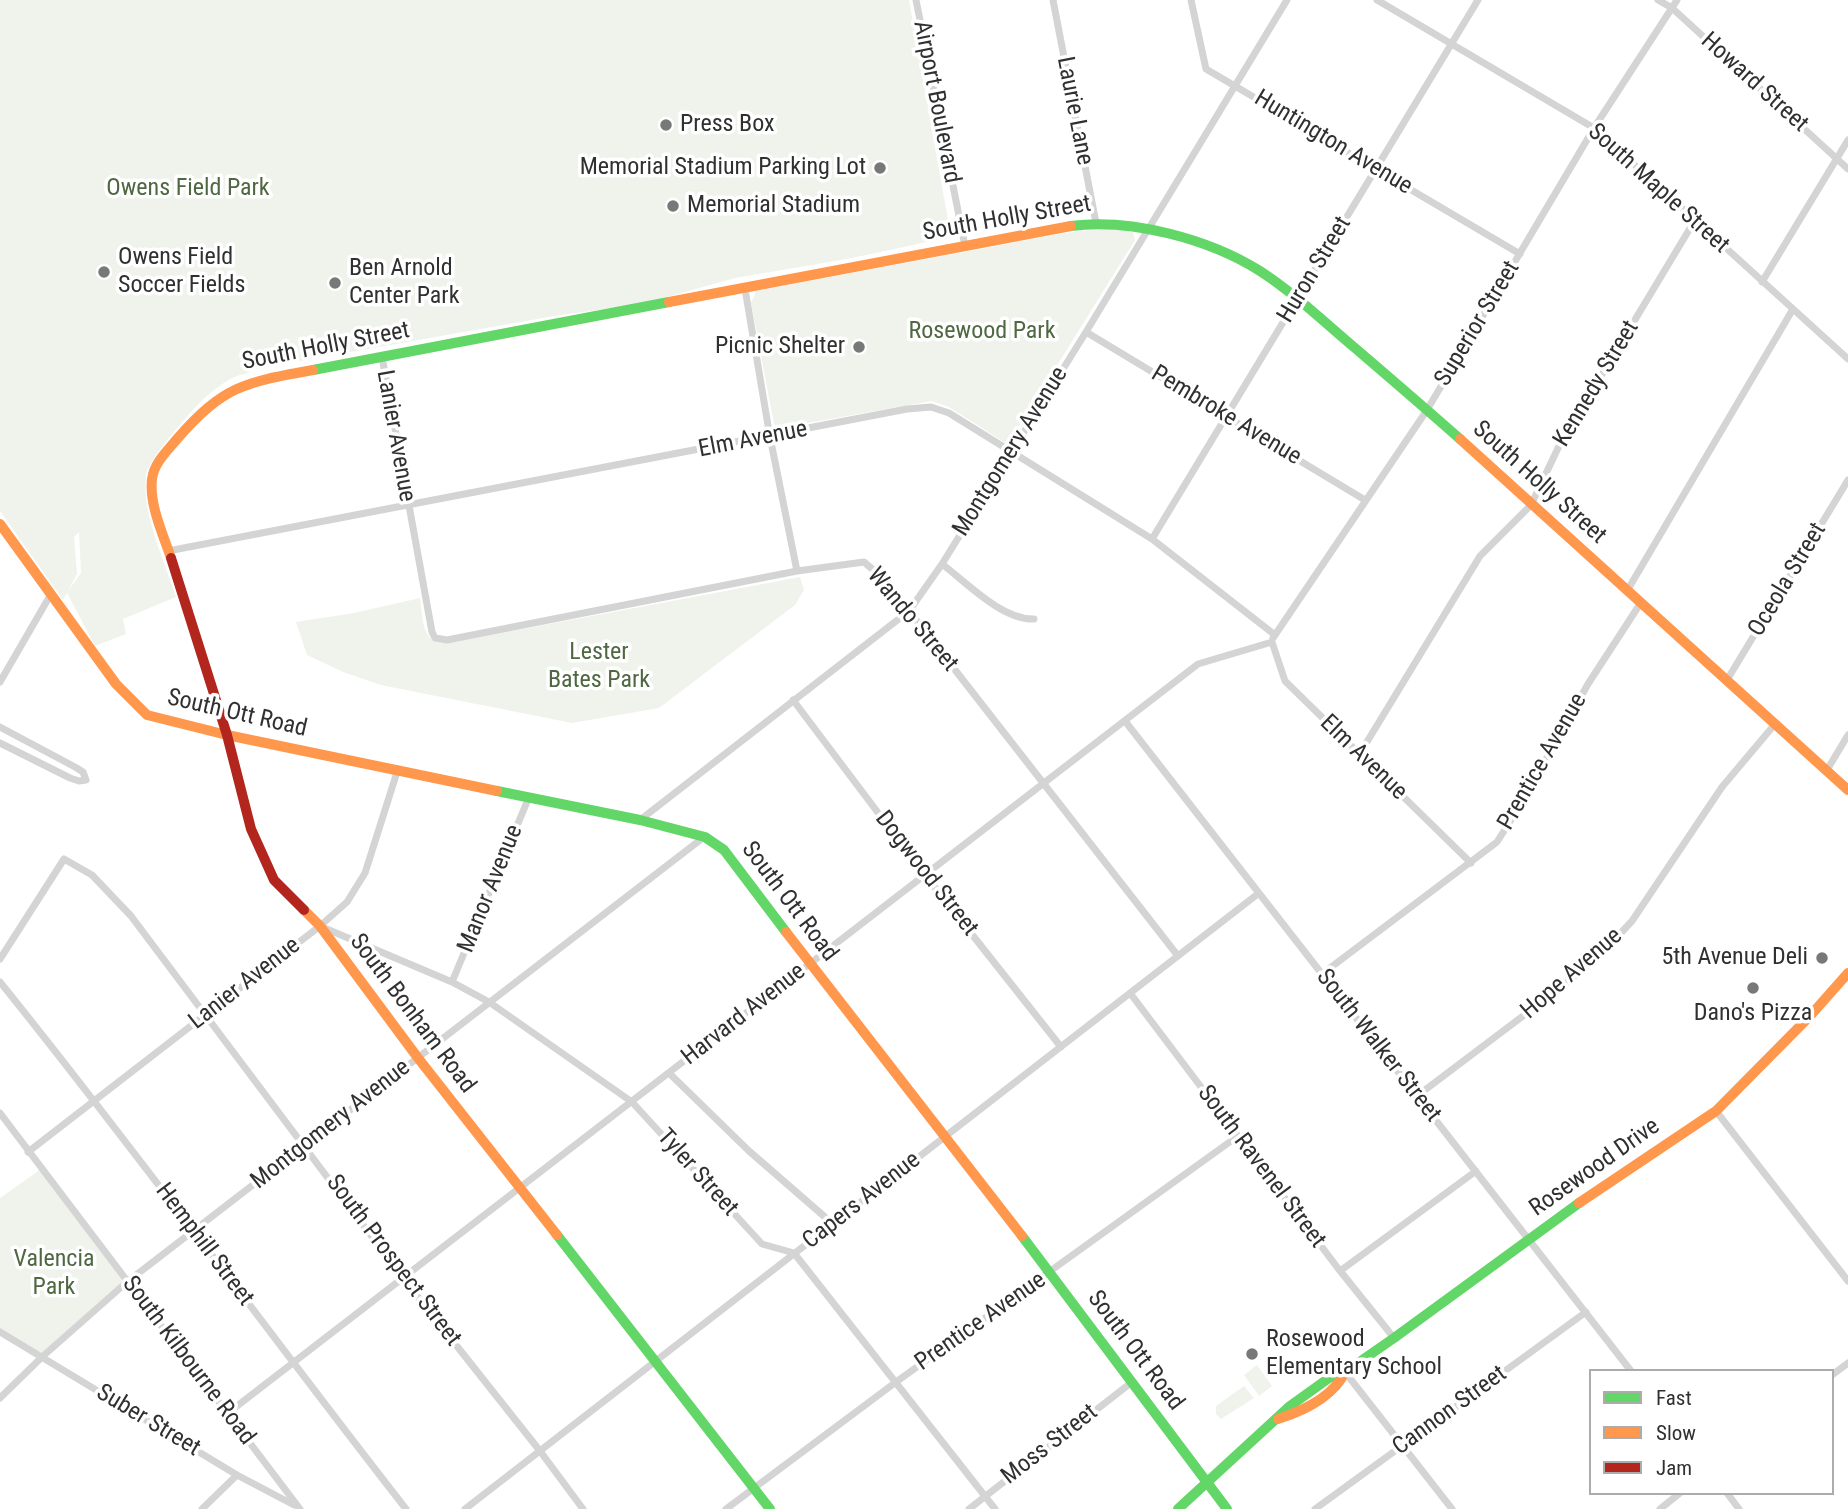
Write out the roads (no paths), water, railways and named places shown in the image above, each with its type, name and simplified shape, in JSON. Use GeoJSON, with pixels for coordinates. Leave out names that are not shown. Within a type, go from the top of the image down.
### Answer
{"type":"FeatureCollection","features":[{"type":"Feature","properties":{"kind":"street","name":"Airport Boulevard"},"geometry":{"type":"LineString","coordinates":[[916,0],[965,246]]}},
{"type":"Feature","properties":{"kind":"street","name":"Laurie Lane"},"geometry":{"type":"LineString","coordinates":[[1053,0],[1096,223]]}},
{"type":"Feature","properties":{"kind":"street","name":"Huntington Avenue"},"geometry":{"type":"LineString","coordinates":[[1191,0],[1206,69],[1520,254]]}},
{"type":"Feature","properties":{"kind":"street","name":"Montgomery Avenue"},"geometry":{"type":"LineString","coordinates":[[640,820],[909,611],[942,564],[1086,332],[1287,0]]}},
{"type":"Feature","properties":{"kind":"street","name":"South Maple Street"},"geometry":{"type":"LineString","coordinates":[[1377,0],[1594,128],[1848,359]]}},
{"type":"Feature","properties":{"kind":"street","name":"Huron Street"},"geometry":{"type":"LineString","coordinates":[[1152,539],[1478,0]]}},
{"type":"Feature","properties":{"kind":"street","name":"Howard Street"},"geometry":{"type":"LineString","coordinates":[[1658,0],[1672,8],[1848,169]]}},
{"type":"Feature","properties":{"kind":"street","name":"Superior Street"},"geometry":{"type":"LineString","coordinates":[[1273,639],[1427,410],[1594,128],[1677,0]]}},
{"type":"Feature","properties":{"kind":"street"},"geometry":{"type":"LineString","coordinates":[[1762,282],[1848,140]]}},
{"type":"Feature","properties":{"kind":"street","name":"Kennedy Street"},"geometry":{"type":"LineString","coordinates":[[1359,755],[1480,556],[1531,505],[1559,446],[1695,220]]}},
{"type":"Feature","properties":{"kind":"street","name":"South Holly Street"},"geometry":{"type":"LineString","coordinates":[[151,481],[162,456],[219,396],[235,387],[264,379],[1096,223],[1148,228],[1221,251],[1259,271],[1297,299],[1427,410],[1848,789]]}},
{"type":"Feature","properties":{"kind":"street"},"geometry":{"type":"LineString","coordinates":[[745,289],[770,437],[797,571]]}},
{"type":"Feature","properties":{"kind":"street"},"geometry":{"type":"LineString","coordinates":[[1626,591],[1793,309]]}},
{"type":"Feature","properties":{"kind":"street","name":"Pembroke Avenue"},"geometry":{"type":"LineString","coordinates":[[1086,332],[1365,500]]}},
{"type":"Feature","properties":{"kind":"street","name":"Lanier Avenue"},"geometry":{"type":"LineString","coordinates":[[382,357],[407,506],[435,638]]}},
{"type":"Feature","properties":{"kind":"street","name":"Elm Avenue"},"geometry":{"type":"LineString","coordinates":[[168,551],[907,409],[929,407],[949,413],[1152,539],[1273,639],[1285,681],[1471,863]]}},
{"type":"Feature","properties":{"kind":"street","name":"Oceola Street"},"geometry":{"type":"LineString","coordinates":[[1727,680],[1848,480]]}},
{"type":"Feature","properties":{"kind":"street","name":"South Bonham Road"},"geometry":{"type":"LineString","coordinates":[[151,481],[153,503],[227,736],[251,829],[274,880],[320,926],[519,1189],[770,1509]]}},
{"type":"Feature","properties":{"kind":"street","name":"South Ott Road"},"geometry":{"type":"LineString","coordinates":[[0,524],[116,684],[147,715],[227,736],[640,820],[705,836],[724,850],[1050,1272],[1227,1509]]}},
{"type":"Feature","properties":{"kind":"street","name":"Wando Street"},"geometry":{"type":"LineString","coordinates":[[435,638],[447,640],[797,571],[864,562],[885,580],[1178,956]]}},
{"type":"Feature","properties":{"kind":"street"},"geometry":{"type":"LineString","coordinates":[[942,564],[1007,614],[1020,619],[1034,619]]}},
{"type":"Feature","properties":{"kind":"street"},"geometry":{"type":"LineString","coordinates":[[0,682],[3,671],[51,594]]}},
{"type":"Feature","properties":{"kind":"street","name":"Prentice Avenue"},"geometry":{"type":"LineString","coordinates":[[1322,974],[1497,842],[1588,684],[1640,604]]}},
{"type":"Feature","properties":{"kind":"street","name":"Harvard Avenue"},"geometry":{"type":"LineString","coordinates":[[228,1413],[1199,664],[1273,639]]}},
{"type":"Feature","properties":{"kind":"street","name":"Dogwood Street"},"geometry":{"type":"LineString","coordinates":[[793,700],[925,875],[1061,1047]]}},
{"type":"Feature","properties":{"kind":"street","name":"South Walker Street"},"geometry":{"type":"LineString","coordinates":[[1125,721],[1629,1369]]}},
{"type":"Feature","properties":{"kind":"street","name":"Hope Avenue"},"geometry":{"type":"LineString","coordinates":[[1417,1096],[1564,985],[1603,952],[1632,922],[1722,787],[1775,724]]}},
{"type":"Feature","properties":{"kind":"street"},"geometry":{"type":"LineString","coordinates":[[0,727],[75,767],[83,772],[86,780],[70,778],[0,743]]}},
{"type":"Feature","properties":{"kind":"street"},"geometry":{"type":"LineString","coordinates":[[1827,770],[1848,735]]}},
{"type":"Feature","properties":{"kind":"street","name":"Lanier Avenue"},"geometry":{"type":"LineString","coordinates":[[28,1152],[320,926],[347,902],[365,873],[398,769]]}},
{"type":"Feature","properties":{"kind":"street","name":"Manor Avenue"},"geometry":{"type":"LineString","coordinates":[[453,982],[529,797]]}},
{"type":"Feature","properties":{"kind":"street","name":"Montgomery Avenue"},"geometry":{"type":"LineString","coordinates":[[0,1398],[127,1282],[705,836]]}},
{"type":"Feature","properties":{"kind":"street","name":"South Prospect Street"},"geometry":{"type":"LineString","coordinates":[[0,959],[64,859],[92,875],[131,916],[403,1278],[583,1509]]}},
{"type":"Feature","properties":{"kind":"street","name":"Capers Avenue"},"geometry":{"type":"LineString","coordinates":[[465,1509],[1259,893]]}},
{"type":"Feature","properties":{"kind":"street","name":"Tyler Street"},"geometry":{"type":"LineString","coordinates":[[320,926],[453,982],[489,1002],[632,1102],[762,1244],[794,1254]]}},
{"type":"Feature","properties":{"kind":"street","name":"Rosewood Drive"},"geometry":{"type":"LineString","coordinates":[[1178,1509],[1274,1420],[1305,1409],[1343,1381],[1345,1372],[1529,1239],[1716,1111],[1846,980]]}},
{"type":"Feature","properties":{"kind":"street","name":"Hemphill Street"},"geometry":{"type":"LineString","coordinates":[[0,982],[96,1100],[293,1364],[406,1509]]}},
{"type":"Feature","properties":{"kind":"street","name":"South Ravenel Street"},"geometry":{"type":"LineString","coordinates":[[1130,993],[1340,1271],[1394,1338]]}},
{"type":"Feature","properties":{"kind":"street","name":"Tyler Street"},"geometry":{"type":"LineString","coordinates":[[669,1073],[749,1151],[833,1224]]}},
{"type":"Feature","properties":{"kind":"street"},"geometry":{"type":"LineString","coordinates":[[1716,1111],[1848,1281]]}},
{"type":"Feature","properties":{"kind":"street","name":"South Kilbourne Road"},"geometry":{"type":"LineString","coordinates":[[0,1113],[299,1508]]}},
{"type":"Feature","properties":{"kind":"street","name":"Prentice Avenue"},"geometry":{"type":"LineString","coordinates":[[726,1509],[896,1382],[1238,1136]]}},
{"type":"Feature","properties":{"kind":"street"},"geometry":{"type":"LineString","coordinates":[[1340,1271],[1476,1171]]}},
{"type":"Feature","properties":{"kind":"street"},"geometry":{"type":"LineString","coordinates":[[794,1254],[995,1509]]}},
{"type":"Feature","properties":{"kind":"street","name":"Cannon Street"},"geometry":{"type":"LineString","coordinates":[[1314,1509],[1586,1312]]}},
{"type":"Feature","properties":{"kind":"street","name":"Suber Street"},"geometry":{"type":"LineString","coordinates":[[0,1332],[237,1475],[299,1508]]}},
{"type":"Feature","properties":{"kind":"street"},"geometry":{"type":"LineString","coordinates":[[1345,1372],[1452,1509]]}},
{"type":"Feature","properties":{"kind":"street","name":"Moss Street"},"geometry":{"type":"LineString","coordinates":[[969,1509],[1132,1382]]}},
{"type":"Feature","properties":{"kind":"street"},"geometry":{"type":"LineString","coordinates":[[202,1509],[237,1475]]}},
{"type":"Feature","properties":{"kind":"street"},"geometry":{"type":"LineString","coordinates":[[1660,1509],[1678,1495]]}},
{"type":"Feature","properties":{"kind":"place","name":"Press Box"},"geometry":{"type":"Point","coordinates":[666,125]}},
{"type":"Feature","properties":{"kind":"place","name":"Memorial Stadium Parking Lot"},"geometry":{"type":"Point","coordinates":[880,168]}},
{"type":"Feature","properties":{"kind":"place","name":"Memorial Stadium"},"geometry":{"type":"Point","coordinates":[673,206]}},
{"type":"Feature","properties":{"kind":"place","name":"Owens Field Soccer Fields"},"geometry":{"type":"Point","coordinates":[104,272]}},
{"type":"Feature","properties":{"kind":"place","name":"Ben Arnold Center Park"},"geometry":{"type":"Point","coordinates":[335,283]}},
{"type":"Feature","properties":{"kind":"place","name":"Picnic Shelter"},"geometry":{"type":"Point","coordinates":[859,347]}},
{"type":"Feature","properties":{"kind":"place","name":"5th Avenue Deli"},"geometry":{"type":"Point","coordinates":[1822,958]}},
{"type":"Feature","properties":{"kind":"place","name":"Dano's Pizza"},"geometry":{"type":"Point","coordinates":[1753,988]}},
{"type":"Feature","properties":{"kind":"place","name":"Rosewood Elementary School"},"geometry":{"type":"Point","coordinates":[1252,1354]}},
{"type":"Feature","properties":{"kind":"park label","name":"Owens Field Park"},"geometry":{"type":"Point","coordinates":[188,189]}},
{"type":"Feature","properties":{"kind":"park label","name":"Rosewood Park"},"geometry":{"type":"Point","coordinates":[982,332]}},
{"type":"Feature","properties":{"kind":"park label","name":"Lester Bates Park"},"geometry":{"type":"Point","coordinates":[599,667]}},
{"type":"Feature","properties":{"kind":"park label","name":"Valencia Park"},"geometry":{"type":"Point","coordinates":[54,1274]}}]}
